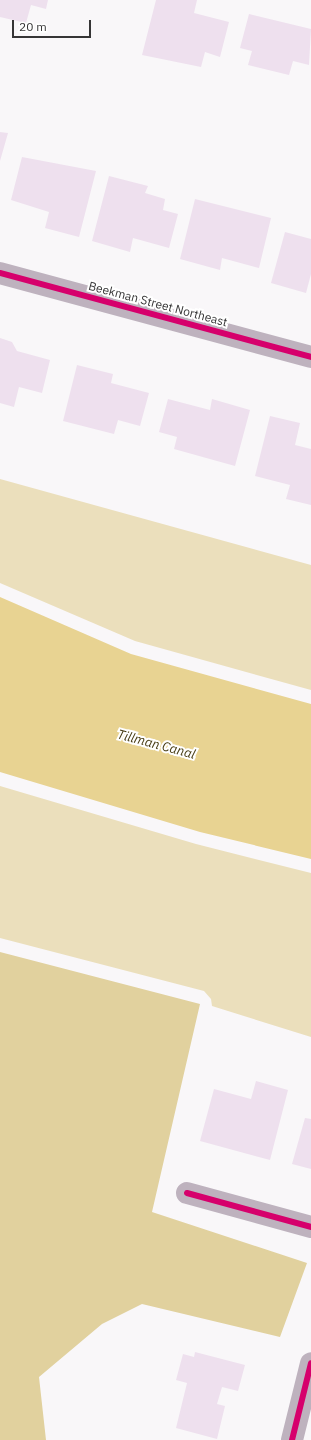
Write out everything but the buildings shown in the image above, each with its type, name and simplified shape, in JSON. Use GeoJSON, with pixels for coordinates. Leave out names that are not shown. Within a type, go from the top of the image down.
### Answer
{"type":"FeatureCollection","features":[{"type":"Feature","properties":{"kind":"street","name":"Beekman Street Northeast"},"geometry":{"type":"LineString","coordinates":[[0,272],[311,357]]}},
{"type":"Feature","properties":{"kind":"street"},"geometry":{"type":"LineString","coordinates":[[187,1193],[311,1227]]}},
{"type":"Feature","properties":{"kind":"street"},"geometry":{"type":"LineString","coordinates":[[292,1440],[311,1363]]}},
{"type":"Feature","properties":{"kind":"shaded area"},"geometry":{"type":"Polygon","coordinates":[[[0,479],[311,565],[311,690],[135,641],[0,583],[0,479]]]}},
{"type":"Feature","properties":{"kind":"shaded area"},"geometry":{"type":"Polygon","coordinates":[[[0,786],[196,844],[311,873],[311,1037],[212,1006],[211,999],[204,991],[0,938],[0,786]]]}},
{"type":"Feature","properties":{"kind":"shaded area"},"geometry":{"type":"Polygon","coordinates":[[[0,952],[200,1004],[152,1212],[307,1263],[280,1337],[142,1304],[102,1324],[39,1377],[46,1440],[0,1440],[0,952]]]}},
{"type":"Feature","properties":{"kind":"water","name":"Tillman Canal"},"geometry":{"type":"Polygon","coordinates":[[[0,597],[131,654],[311,704],[311,859],[200,832],[0,772],[0,597]]]}},
{"type":"Feature","properties":{"kind":"cycle path"},"geometry":{"type":"LineString","coordinates":[[0,273],[311,357]]}},
{"type":"Feature","properties":{"kind":"cycle path"},"geometry":{"type":"LineString","coordinates":[[187,1193],[311,1227]]}},
{"type":"Feature","properties":{"kind":"cycle path"},"geometry":{"type":"LineString","coordinates":[[292,1440],[311,1363]]}}]}
